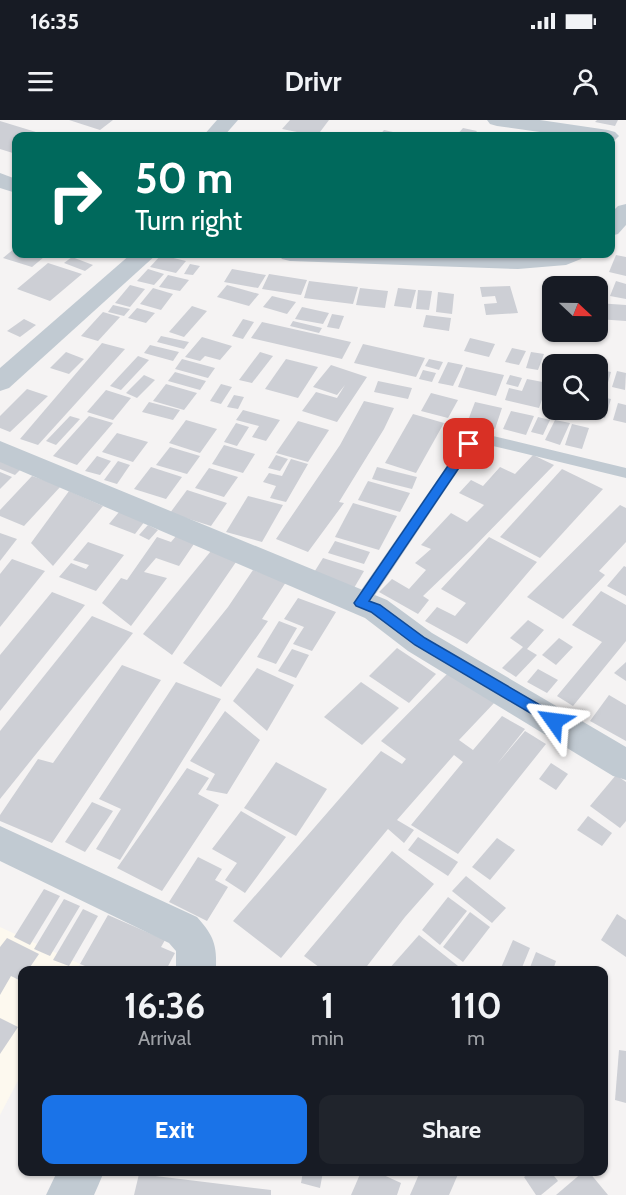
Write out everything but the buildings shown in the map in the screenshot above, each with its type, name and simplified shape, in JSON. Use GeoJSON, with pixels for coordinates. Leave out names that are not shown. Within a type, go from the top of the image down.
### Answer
{"type":"FeatureCollection","features":[{"type":"Feature","properties":{"kind":"street"},"geometry":{"type":"LineString","coordinates":[[217,132],[228,120]]}},
{"type":"Feature","properties":{"kind":"street"},"geometry":{"type":"LineString","coordinates":[[497,120],[576,132]]}},
{"type":"Feature","properties":{"kind":"street"},"geometry":{"type":"LineString","coordinates":[[0,382],[140,258]]}},
{"type":"Feature","properties":{"kind":"street"},"geometry":{"type":"LineString","coordinates":[[404,258],[518,262],[566,258]]}},
{"type":"Feature","properties":{"kind":"street"},"geometry":{"type":"LineString","coordinates":[[0,451],[376,609],[420,642],[626,765]]}},
{"type":"Feature","properties":{"kind":"street"},"geometry":{"type":"LineString","coordinates":[[0,843],[183,930],[196,945],[196,966]]}},
{"type":"Feature","properties":{"kind":"street"},"geometry":{"type":"LineString","coordinates":[[69,1195],[80,1176]]}},
{"type":"Feature","properties":{"kind":"lane"},"geometry":{"type":"LineString","coordinates":[[361,603],[469,444],[479,440],[493,441],[626,473]]}},
{"type":"Feature","properties":{"kind":"shaded area"},"geometry":{"type":"Polygon","coordinates":[[[0,927],[80,964],[79,966],[18,966],[18,1081],[0,1115],[0,927]]]}},
{"type":"Feature","properties":{"kind":"route"},"geometry":{"type":"LineString","coordinates":[[469,444],[361,603],[376,609],[420,642],[554,721]]}}]}
